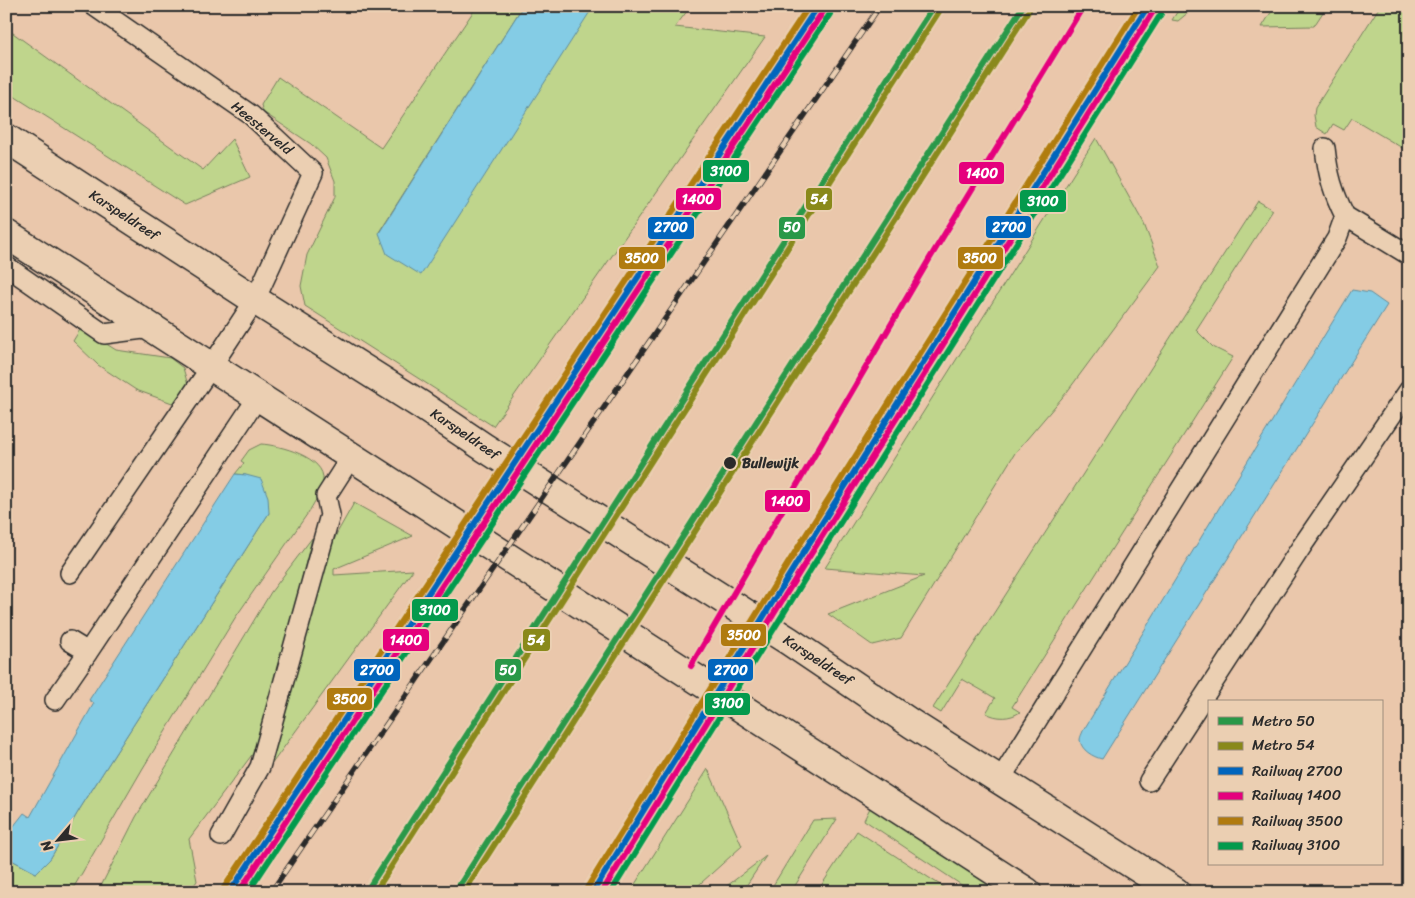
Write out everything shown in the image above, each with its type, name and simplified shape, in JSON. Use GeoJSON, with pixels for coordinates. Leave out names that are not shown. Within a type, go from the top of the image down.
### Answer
{"type":"FeatureCollection","features":[{"type":"Feature","properties":{"kind":"main road","name":"Karspeldreef"},"geometry":{"type":"LineString","coordinates":[[6,138],[254,300],[789,640],[912,724],[1176,892]]}},
{"type":"Feature","properties":{"kind":"main road"},"geometry":{"type":"LineString","coordinates":[[6,234],[1026,892]]}},
{"type":"Feature","properties":{"kind":"lane","name":"Heesterveld"},"geometry":{"type":"LineString","coordinates":[[94,6],[251,115],[313,173],[254,300]]}},
{"type":"Feature","properties":{"kind":"lane"},"geometry":{"type":"LineString","coordinates":[[1325,148],[1327,171],[1334,194],[1346,216],[1409,255]]}},
{"type":"Feature","properties":{"kind":"lane"},"geometry":{"type":"LineString","coordinates":[[1000,780],[1337,238],[1346,216]]}},
{"type":"Feature","properties":{"kind":"lane"},"geometry":{"type":"LineString","coordinates":[[6,266],[104,334],[151,328]]}},
{"type":"Feature","properties":{"kind":"lane"},"geometry":{"type":"LineString","coordinates":[[70,573],[211,367],[254,300]]}},
{"type":"Feature","properties":{"kind":"lane"},"geometry":{"type":"LineString","coordinates":[[1149,781],[1302,546],[1409,390]]}},
{"type":"Feature","properties":{"kind":"lane"},"geometry":{"type":"LineString","coordinates":[[55,700],[258,397]]}},
{"type":"Feature","properties":{"kind":"lane"},"geometry":{"type":"LineString","coordinates":[[221,836],[260,767],[330,515],[326,496],[351,457]]}},
{"type":"Feature","properties":{"kind":"lane"},"geometry":{"type":"LineString","coordinates":[[70,641],[88,652]]}},
{"type":"Feature","properties":{"kind":"green space"},"geometry":{"type":"Polygon","coordinates":[[[477,6],[523,6],[379,232],[593,6],[691,6],[675,27],[765,37],[493,426],[305,306],[301,286],[307,255],[335,197],[335,181],[326,158],[311,144],[263,112],[261,105],[278,77],[381,148],[477,6]]]}},
{"type":"Feature","properties":{"kind":"green space"},"geometry":{"type":"Polygon","coordinates":[[[1181,6],[1196,6],[1178,21],[1172,20],[1181,6]]]}},
{"type":"Feature","properties":{"kind":"green space"},"geometry":{"type":"Polygon","coordinates":[[[1275,6],[1327,6],[1314,26],[1262,27],[1275,6]]]}},
{"type":"Feature","properties":{"kind":"green space"},"geometry":{"type":"Polygon","coordinates":[[[1380,6],[1409,6],[1409,152],[1352,118],[1344,130],[1333,124],[1327,134],[1316,127],[1315,108],[1380,6]]]}},
{"type":"Feature","properties":{"kind":"green space"},"geometry":{"type":"Polygon","coordinates":[[[6,28],[203,170],[232,139],[250,177],[185,205],[6,91],[6,28]]]}},
{"type":"Feature","properties":{"kind":"green space"},"geometry":{"type":"Polygon","coordinates":[[[1096,138],[1144,224],[1160,266],[1067,392],[1015,453],[901,638],[872,645],[828,614],[924,576],[825,568],[1096,138]]]}},
{"type":"Feature","properties":{"kind":"green space"},"geometry":{"type":"Polygon","coordinates":[[[1258,201],[1273,210],[1196,330],[1213,347],[1233,357],[1012,707],[1020,712],[1012,716],[1003,717],[986,713],[995,698],[962,679],[941,713],[933,708],[1258,201]]]}},
{"type":"Feature","properties":{"kind":"green space"},"geometry":{"type":"Polygon","coordinates":[[[81,328],[116,350],[170,358],[183,368],[188,385],[175,404],[136,390],[98,365],[73,341],[81,328]]]}},
{"type":"Feature","properties":{"kind":"green space"},"geometry":{"type":"Polygon","coordinates":[[[261,444],[279,447],[300,454],[317,465],[322,473],[323,481],[316,500],[235,618],[143,768],[71,892],[6,892],[6,857],[36,873],[50,859],[81,807],[269,513],[246,475],[235,474],[244,463],[241,461],[249,450],[261,444]]]}},
{"type":"Feature","properties":{"kind":"green space"},"geometry":{"type":"Polygon","coordinates":[[[354,503],[413,536],[334,569],[334,575],[413,570],[271,765],[320,574],[337,533],[354,503]]]}},
{"type":"Feature","properties":{"kind":"green space"},"geometry":{"type":"Polygon","coordinates":[[[312,538],[290,626],[254,752],[189,839],[197,881],[189,892],[98,892],[136,817],[271,592],[312,538]]]}},
{"type":"Feature","properties":{"kind":"green space"},"geometry":{"type":"Polygon","coordinates":[[[708,769],[742,846],[691,892],[630,892],[708,769]]]}},
{"type":"Feature","properties":{"kind":"green space"},"geometry":{"type":"Polygon","coordinates":[[[870,808],[1000,892],[972,892],[864,820],[870,808]]]}},
{"type":"Feature","properties":{"kind":"green space"},"geometry":{"type":"Polygon","coordinates":[[[837,819],[791,892],[769,892],[813,820],[837,819]]]}},
{"type":"Feature","properties":{"kind":"green space"},"geometry":{"type":"Polygon","coordinates":[[[857,831],[951,892],[817,892],[857,831]]]}},
{"type":"Feature","properties":{"kind":"green space"},"geometry":{"type":"Polygon","coordinates":[[[766,856],[742,892],[719,892],[766,856]]]}},
{"type":"Feature","properties":{"kind":"water"},"geometry":{"type":"Polygon","coordinates":[[[523,6],[593,7],[421,275],[387,254],[379,233],[523,6]]]}},
{"type":"Feature","properties":{"kind":"water"},"geometry":{"type":"Polygon","coordinates":[[[1352,290],[1370,293],[1387,305],[1102,759],[1091,755],[1081,744],[1080,739],[1083,731],[1352,290]]]}},
{"type":"Feature","properties":{"kind":"water"},"geometry":{"type":"Polygon","coordinates":[[[235,474],[261,479],[268,497],[269,513],[81,807],[50,859],[36,873],[6,857],[6,836],[24,813],[30,817],[94,703],[89,700],[235,474]]]}},
{"type":"Feature","properties":{"kind":"railway"},"geometry":{"type":"LineString","coordinates":[[271,892],[880,6]]}},
{"type":"Feature","properties":{"kind":"metro line","name":"50"},"geometry":{"type":"LineString","coordinates":[[366,892],[934,6]]}},
{"type":"Feature","properties":{"kind":"metro line","name":"50"},"geometry":{"type":"LineString","coordinates":[[455,892],[1023,6]]}},
{"type":"Feature","properties":{"kind":"metro line","name":"54"},"geometry":{"type":"LineString","coordinates":[[375,892],[940,10]]}},
{"type":"Feature","properties":{"kind":"metro line","name":"54"},"geometry":{"type":"LineString","coordinates":[[464,892],[1029,10]]}},
{"type":"Feature","properties":{"kind":"rail line","name":"3500"},"geometry":{"type":"LineString","coordinates":[[224,888],[809,6]]}},
{"type":"Feature","properties":{"kind":"rail line","name":"2700"},"geometry":{"type":"LineString","coordinates":[[230,892],[818,6]]}},
{"type":"Feature","properties":{"kind":"rail line","name":"3500"},"geometry":{"type":"LineString","coordinates":[[587,888],[792,557],[1139,6]]}},
{"type":"Feature","properties":{"kind":"rail line","name":"2700"},"geometry":{"type":"LineString","coordinates":[[593,892],[798,561],[1148,6]]}},
{"type":"Feature","properties":{"kind":"rail line","name":"1400"},"geometry":{"type":"LineString","coordinates":[[239,892],[824,10]]}},
{"type":"Feature","properties":{"kind":"rail line","name":"1400"},"geometry":{"type":"LineString","coordinates":[[691,666],[930,258],[1081,10]]}},
{"type":"Feature","properties":{"kind":"rail line","name":"1400"},"geometry":{"type":"LineString","coordinates":[[602,892],[804,565],[1154,10]]}},
{"type":"Feature","properties":{"kind":"rail line","name":"3100"},"geometry":{"type":"LineString","coordinates":[[248,892],[830,14]]}},
{"type":"Feature","properties":{"kind":"rail line","name":"3100"},"geometry":{"type":"LineString","coordinates":[[611,892],[811,569],[1161,14]]}},
{"type":"Feature","properties":{"kind":"place","name":"Bullewijk"},"geometry":{"type":"Point","coordinates":[730,463]}}]}
